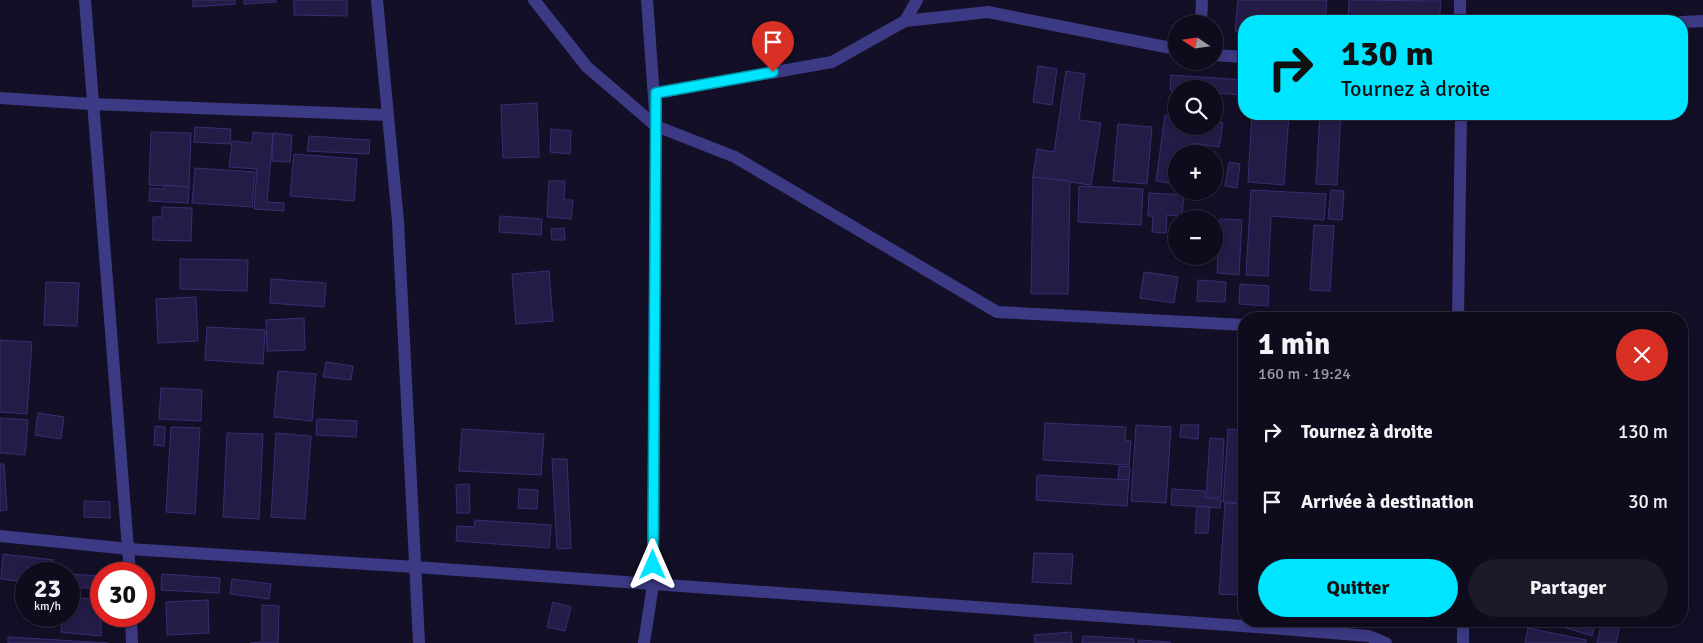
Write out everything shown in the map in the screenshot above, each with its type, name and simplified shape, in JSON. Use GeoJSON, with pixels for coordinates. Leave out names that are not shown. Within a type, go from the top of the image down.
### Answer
{"type":"FeatureCollection","features":[{"type":"Feature","properties":{"kind":"street"},"geometry":{"type":"LineString","coordinates":[[84,0],[130,562]]}},
{"type":"Feature","properties":{"kind":"street"},"geometry":{"type":"LineString","coordinates":[[377,0],[386,115],[398,221],[419,643]]}},
{"type":"Feature","properties":{"kind":"street"},"geometry":{"type":"LineString","coordinates":[[534,0],[587,67],[656,126],[735,157],[997,312],[1238,325]]}},
{"type":"Feature","properties":{"kind":"street"},"geometry":{"type":"LineString","coordinates":[[644,643],[653,585],[656,126],[656,93],[647,0]]}},
{"type":"Feature","properties":{"kind":"street"},"geometry":{"type":"LineString","coordinates":[[905,21],[917,0]]}},
{"type":"Feature","properties":{"kind":"street"},"geometry":{"type":"LineString","coordinates":[[1201,15],[1202,0]]}},
{"type":"Feature","properties":{"kind":"street"},"geometry":{"type":"LineString","coordinates":[[1460,0],[1460,15]]}},
{"type":"Feature","properties":{"kind":"street"},"geometry":{"type":"LineString","coordinates":[[656,93],[832,62],[905,21],[988,12],[1168,47]]}},
{"type":"Feature","properties":{"kind":"street"},"geometry":{"type":"LineString","coordinates":[[1688,22],[1703,22]]}},
{"type":"Feature","properties":{"kind":"street"},"geometry":{"type":"LineString","coordinates":[[1223,56],[1238,57]]}},
{"type":"Feature","properties":{"kind":"street"},"geometry":{"type":"LineString","coordinates":[[0,98],[91,104],[386,115]]}},
{"type":"Feature","properties":{"kind":"street"},"geometry":{"type":"LineString","coordinates":[[1458,312],[1461,120]]}},
{"type":"Feature","properties":{"kind":"street"},"geometry":{"type":"LineString","coordinates":[[0,536],[129,549],[415,567],[1238,626]]}},
{"type":"Feature","properties":{"kind":"street"},"geometry":{"type":"LineString","coordinates":[[131,627],[132,643]]}},
{"type":"Feature","properties":{"kind":"street"},"geometry":{"type":"LineString","coordinates":[[1256,627],[1369,636],[1386,643]]}},
{"type":"Feature","properties":{"kind":"street"},"geometry":{"type":"LineString","coordinates":[[1463,627],[1463,643]]}},
{"type":"Feature","properties":{"kind":"building"},"geometry":{"type":"Polygon","coordinates":[[[193,0],[235,0],[235,4],[193,7],[193,0]]]}},
{"type":"Feature","properties":{"kind":"building"},"geometry":{"type":"Polygon","coordinates":[[[244,0],[276,0],[276,2],[244,4],[244,0]]]}},
{"type":"Feature","properties":{"kind":"building"},"geometry":{"type":"Polygon","coordinates":[[[294,0],[347,0],[347,16],[294,15],[294,0]]]}},
{"type":"Feature","properties":{"kind":"building"},"geometry":{"type":"Polygon","coordinates":[[[1238,0],[1327,0],[1326,15],[1238,15],[1238,31],[1235,31],[1238,0]]]}},
{"type":"Feature","properties":{"kind":"building"},"geometry":{"type":"Polygon","coordinates":[[[1349,0],[1441,1],[1440,15],[1348,15],[1349,0]]]}},
{"type":"Feature","properties":{"kind":"building"},"geometry":{"type":"Polygon","coordinates":[[[1038,66],[1057,69],[1052,105],[1033,102],[1038,66]]]}},
{"type":"Feature","properties":{"kind":"building"},"geometry":{"type":"Polygon","coordinates":[[[1066,71],[1085,74],[1079,120],[1101,123],[1091,185],[1033,177],[1037,149],[1054,152],[1066,71]]]}},
{"type":"Feature","properties":{"kind":"building"},"geometry":{"type":"Polygon","coordinates":[[[1171,75],[1238,80],[1238,95],[1223,94],[1223,80],[1171,80],[1171,75]]]}},
{"type":"Feature","properties":{"kind":"building"},"geometry":{"type":"Polygon","coordinates":[[[537,103],[539,157],[503,158],[501,105],[537,103]]]}},
{"type":"Feature","properties":{"kind":"building"},"geometry":{"type":"Polygon","coordinates":[[[1165,115],[1168,115],[1168,135],[1221,135],[1219,145],[1192,143],[1192,145],[1168,145],[1168,183],[1156,181],[1165,115]]]}},
{"type":"Feature","properties":{"kind":"building"},"geometry":{"type":"Polygon","coordinates":[[[1252,120],[1289,120],[1284,185],[1248,182],[1252,120]]]}},
{"type":"Feature","properties":{"kind":"building"},"geometry":{"type":"Polygon","coordinates":[[[1320,120],[1341,120],[1337,185],[1316,184],[1320,120]]]}},
{"type":"Feature","properties":{"kind":"building"},"geometry":{"type":"Polygon","coordinates":[[[1118,124],[1152,127],[1147,184],[1113,181],[1118,124]]]}},
{"type":"Feature","properties":{"kind":"building"},"geometry":{"type":"Polygon","coordinates":[[[195,127],[231,129],[230,144],[194,142],[195,127]]]}},
{"type":"Feature","properties":{"kind":"building"},"geometry":{"type":"Polygon","coordinates":[[[551,129],[571,131],[570,154],[550,152],[551,129]]]}},
{"type":"Feature","properties":{"kind":"building"},"geometry":{"type":"Polygon","coordinates":[[[151,132],[191,133],[189,187],[149,185],[151,132]]]}},
{"type":"Feature","properties":{"kind":"building"},"geometry":{"type":"Polygon","coordinates":[[[253,132],[273,134],[267,202],[284,203],[284,211],[254,209],[257,169],[229,167],[232,141],[252,143],[253,132]]]}},
{"type":"Feature","properties":{"kind":"building"},"geometry":{"type":"Polygon","coordinates":[[[273,133],[292,135],[290,162],[272,161],[273,133]]]}},
{"type":"Feature","properties":{"kind":"building"},"geometry":{"type":"Polygon","coordinates":[[[309,136],[370,140],[369,154],[307,151],[309,136]]]}},
{"type":"Feature","properties":{"kind":"building"},"geometry":{"type":"Polygon","coordinates":[[[294,154],[357,159],[354,201],[290,196],[294,154]]]}},
{"type":"Feature","properties":{"kind":"building"},"geometry":{"type":"Polygon","coordinates":[[[1229,162],[1240,164],[1237,188],[1225,186],[1229,162]]]}},
{"type":"Feature","properties":{"kind":"building"},"geometry":{"type":"Polygon","coordinates":[[[195,168],[255,172],[252,207],[192,203],[195,168]]]}},
{"type":"Feature","properties":{"kind":"building"},"geometry":{"type":"Polygon","coordinates":[[[1033,177],[1070,181],[1068,294],[1031,294],[1033,177]]]}},
{"type":"Feature","properties":{"kind":"building"},"geometry":{"type":"Polygon","coordinates":[[[549,181],[565,181],[564,200],[573,200],[571,219],[547,217],[549,181]]]}},
{"type":"Feature","properties":{"kind":"building"},"geometry":{"type":"Polygon","coordinates":[[[164,185],[189,187],[188,203],[149,201],[150,188],[164,189],[164,185]]]}},
{"type":"Feature","properties":{"kind":"building"},"geometry":{"type":"Polygon","coordinates":[[[1079,186],[1143,189],[1141,225],[1078,222],[1079,186]]]}},
{"type":"Feature","properties":{"kind":"building"},"geometry":{"type":"Polygon","coordinates":[[[1251,190],[1326,194],[1324,220],[1271,216],[1268,276],[1246,275],[1251,190]]]}},
{"type":"Feature","properties":{"kind":"building"},"geometry":{"type":"Polygon","coordinates":[[[1331,190],[1344,191],[1342,220],[1328,219],[1331,190]]]}},
{"type":"Feature","properties":{"kind":"building"},"geometry":{"type":"Polygon","coordinates":[[[1149,193],[1168,194],[1168,200],[1184,200],[1183,210],[1168,210],[1166,233],[1152,232],[1153,216],[1148,216],[1149,193]]]}},
{"type":"Feature","properties":{"kind":"building"},"geometry":{"type":"Polygon","coordinates":[[[162,207],[192,208],[191,241],[153,240],[153,217],[162,217],[162,207]]]}},
{"type":"Feature","properties":{"kind":"building"},"geometry":{"type":"Polygon","coordinates":[[[500,216],[542,219],[541,235],[499,232],[500,216]]]}},
{"type":"Feature","properties":{"kind":"building"},"geometry":{"type":"Polygon","coordinates":[[[1223,219],[1242,220],[1239,275],[1217,273],[1217,265],[1223,265],[1223,219]]]}},
{"type":"Feature","properties":{"kind":"building"},"geometry":{"type":"Polygon","coordinates":[[[1314,225],[1334,226],[1330,291],[1310,290],[1314,225]]]}},
{"type":"Feature","properties":{"kind":"building"},"geometry":{"type":"Polygon","coordinates":[[[564,228],[565,240],[552,240],[551,229],[564,228]]]}},
{"type":"Feature","properties":{"kind":"building"},"geometry":{"type":"Polygon","coordinates":[[[180,259],[248,260],[247,291],[180,289],[180,259]]]}},
{"type":"Feature","properties":{"kind":"building"},"geometry":{"type":"Polygon","coordinates":[[[549,271],[553,321],[516,324],[512,274],[549,271]]]}},
{"type":"Feature","properties":{"kind":"building"},"geometry":{"type":"Polygon","coordinates":[[[1144,272],[1178,277],[1174,303],[1140,298],[1144,272]]]}},
{"type":"Feature","properties":{"kind":"building"},"geometry":{"type":"Polygon","coordinates":[[[271,279],[326,283],[324,307],[270,303],[271,279]]]}},
{"type":"Feature","properties":{"kind":"building"},"geometry":{"type":"Polygon","coordinates":[[[1198,280],[1226,282],[1225,302],[1197,301],[1198,280]]]}},
{"type":"Feature","properties":{"kind":"building"},"geometry":{"type":"Polygon","coordinates":[[[46,282],[79,283],[77,326],[44,325],[46,282]]]}},
{"type":"Feature","properties":{"kind":"building"},"geometry":{"type":"Polygon","coordinates":[[[1240,284],[1269,286],[1268,306],[1239,304],[1240,284]]]}},
{"type":"Feature","properties":{"kind":"building"},"geometry":{"type":"Polygon","coordinates":[[[196,297],[198,341],[158,343],[156,299],[196,297]]]}},
{"type":"Feature","properties":{"kind":"building"},"geometry":{"type":"Polygon","coordinates":[[[304,318],[305,350],[267,351],[266,320],[304,318]]]}},
{"type":"Feature","properties":{"kind":"building"},"geometry":{"type":"Polygon","coordinates":[[[207,327],[265,330],[263,364],[205,360],[207,327]]]}},
{"type":"Feature","properties":{"kind":"building"},"geometry":{"type":"Polygon","coordinates":[[[0,340],[32,342],[27,414],[0,412],[0,340]]]}},
{"type":"Feature","properties":{"kind":"building"},"geometry":{"type":"Polygon","coordinates":[[[326,362],[353,366],[351,380],[323,377],[326,362]]]}},
{"type":"Feature","properties":{"kind":"building"},"geometry":{"type":"Polygon","coordinates":[[[278,371],[316,374],[312,421],[274,417],[278,371]]]}},
{"type":"Feature","properties":{"kind":"building"},"geometry":{"type":"Polygon","coordinates":[[[161,388],[202,390],[201,421],[159,419],[161,388]]]}},
{"type":"Feature","properties":{"kind":"building"},"geometry":{"type":"Polygon","coordinates":[[[38,413],[64,417],[61,439],[35,435],[38,413]]]}},
{"type":"Feature","properties":{"kind":"building"},"geometry":{"type":"Polygon","coordinates":[[[0,418],[28,420],[25,455],[0,453],[0,418]]]}},
{"type":"Feature","properties":{"kind":"building"},"geometry":{"type":"Polygon","coordinates":[[[317,419],[357,421],[356,437],[316,435],[317,419]]]}},
{"type":"Feature","properties":{"kind":"building"},"geometry":{"type":"Polygon","coordinates":[[[1045,423],[1126,427],[1125,440],[1131,441],[1129,465],[1043,460],[1045,423]]]}},
{"type":"Feature","properties":{"kind":"building"},"geometry":{"type":"Polygon","coordinates":[[[1136,425],[1171,427],[1166,503],[1131,501],[1136,425]]]}},
{"type":"Feature","properties":{"kind":"building"},"geometry":{"type":"Polygon","coordinates":[[[1181,425],[1199,425],[1198,439],[1180,437],[1181,425]]]}},
{"type":"Feature","properties":{"kind":"building"},"geometry":{"type":"Polygon","coordinates":[[[155,426],[165,427],[164,446],[154,445],[155,426]]]}},
{"type":"Feature","properties":{"kind":"building"},"geometry":{"type":"Polygon","coordinates":[[[171,427],[200,428],[195,514],[166,512],[171,427]]]}},
{"type":"Feature","properties":{"kind":"building"},"geometry":{"type":"Polygon","coordinates":[[[462,429],[544,434],[541,475],[459,471],[462,429]]]}},
{"type":"Feature","properties":{"kind":"building"},"geometry":{"type":"Polygon","coordinates":[[[1228,429],[1238,430],[1238,503],[1223,502],[1228,429]]]}},
{"type":"Feature","properties":{"kind":"building"},"geometry":{"type":"Polygon","coordinates":[[[227,433],[263,434],[259,519],[223,517],[227,433]]]}},
{"type":"Feature","properties":{"kind":"building"},"geometry":{"type":"Polygon","coordinates":[[[276,433],[311,436],[305,519],[271,517],[276,433]]]}},
{"type":"Feature","properties":{"kind":"building"},"geometry":{"type":"Polygon","coordinates":[[[1210,438],[1224,439],[1221,497],[1206,497],[1210,438]]]}},
{"type":"Feature","properties":{"kind":"building"},"geometry":{"type":"Polygon","coordinates":[[[552,459],[567,459],[571,548],[557,549],[552,459]]]}},
{"type":"Feature","properties":{"kind":"building"},"geometry":{"type":"Polygon","coordinates":[[[0,464],[4,464],[7,510],[0,511],[0,464]]]}},
{"type":"Feature","properties":{"kind":"building"},"geometry":{"type":"Polygon","coordinates":[[[1119,466],[1130,467],[1129,480],[1118,480],[1119,466]]]}},
{"type":"Feature","properties":{"kind":"building"},"geometry":{"type":"Polygon","coordinates":[[[1037,475],[1129,480],[1127,506],[1036,500],[1037,475]]]}},
{"type":"Feature","properties":{"kind":"building"},"geometry":{"type":"Polygon","coordinates":[[[469,484],[470,513],[457,513],[456,485],[469,484]]]}},
{"type":"Feature","properties":{"kind":"building"},"geometry":{"type":"Polygon","coordinates":[[[519,489],[538,490],[537,509],[518,508],[519,489]]]}},
{"type":"Feature","properties":{"kind":"building"},"geometry":{"type":"Polygon","coordinates":[[[1172,489],[1205,491],[1205,498],[1221,499],[1220,508],[1171,505],[1172,489]]]}},
{"type":"Feature","properties":{"kind":"building"},"geometry":{"type":"Polygon","coordinates":[[[84,501],[110,502],[110,518],[84,517],[84,501]]]}},
{"type":"Feature","properties":{"kind":"building"},"geometry":{"type":"Polygon","coordinates":[[[1225,503],[1238,504],[1238,595],[1219,594],[1225,503]]]}},
{"type":"Feature","properties":{"kind":"building"},"geometry":{"type":"Polygon","coordinates":[[[1197,506],[1210,507],[1208,533],[1195,533],[1197,506]]]}},
{"type":"Feature","properties":{"kind":"building"},"geometry":{"type":"Polygon","coordinates":[[[475,520],[551,525],[549,548],[456,541],[457,526],[474,527],[475,520]]]}},
{"type":"Feature","properties":{"kind":"building"},"geometry":{"type":"Polygon","coordinates":[[[1034,553],[1073,554],[1071,584],[1032,582],[1034,553]]]}},
{"type":"Feature","properties":{"kind":"building"},"geometry":{"type":"Polygon","coordinates":[[[3,554],[54,560],[54,562],[15,562],[15,581],[1,579],[3,554]]]}},
{"type":"Feature","properties":{"kind":"building"},"geometry":{"type":"Polygon","coordinates":[[[162,574],[220,578],[219,593],[161,590],[162,574]]]}},
{"type":"Feature","properties":{"kind":"building"},"geometry":{"type":"Polygon","coordinates":[[[80,575],[90,575],[90,588],[80,588],[80,575]]]}},
{"type":"Feature","properties":{"kind":"building"},"geometry":{"type":"Polygon","coordinates":[[[232,579],[271,584],[269,599],[230,594],[232,579]]]}},
{"type":"Feature","properties":{"kind":"building"},"geometry":{"type":"Polygon","coordinates":[[[80,598],[90,599],[90,627],[101,627],[101,636],[61,632],[62,627],[80,627],[80,598]]]}},
{"type":"Feature","properties":{"kind":"building"},"geometry":{"type":"Polygon","coordinates":[[[208,600],[209,633],[167,635],[166,602],[208,600]]]}},
{"type":"Feature","properties":{"kind":"building"},"geometry":{"type":"Polygon","coordinates":[[[553,602],[571,607],[565,631],[547,627],[553,602]]]}},
{"type":"Feature","properties":{"kind":"building"},"geometry":{"type":"Polygon","coordinates":[[[262,605],[279,606],[278,643],[250,643],[262,642],[262,605]]]}},
{"type":"Feature","properties":{"kind":"building"},"geometry":{"type":"Polygon","coordinates":[[[1563,627],[1594,627],[1592,636],[1563,627]]]}},
{"type":"Feature","properties":{"kind":"building"},"geometry":{"type":"Polygon","coordinates":[[[1601,627],[1620,627],[1616,643],[1597,643],[1601,627]]]}},
{"type":"Feature","properties":{"kind":"building"},"geometry":{"type":"Polygon","coordinates":[[[1528,628],[1586,640],[1586,643],[1525,643],[1528,628]]]}},
{"type":"Feature","properties":{"kind":"building"},"geometry":{"type":"Polygon","coordinates":[[[1071,632],[1072,643],[1035,643],[1034,635],[1071,632]]]}},
{"type":"Feature","properties":{"kind":"building"},"geometry":{"type":"Polygon","coordinates":[[[1083,636],[1134,639],[1134,643],[1082,643],[1083,636]]]}},
{"type":"Feature","properties":{"kind":"building"},"geometry":{"type":"Polygon","coordinates":[[[8,637],[108,643],[8,643],[8,637]]]}},
{"type":"Feature","properties":{"kind":"building"},"geometry":{"type":"Polygon","coordinates":[[[1138,640],[1170,642],[1170,643],[1138,643],[1138,640]]]}},
{"type":"Feature","properties":{"kind":"route"},"geometry":{"type":"LineString","coordinates":[[653,565],[656,93],[773,72]]}}]}
